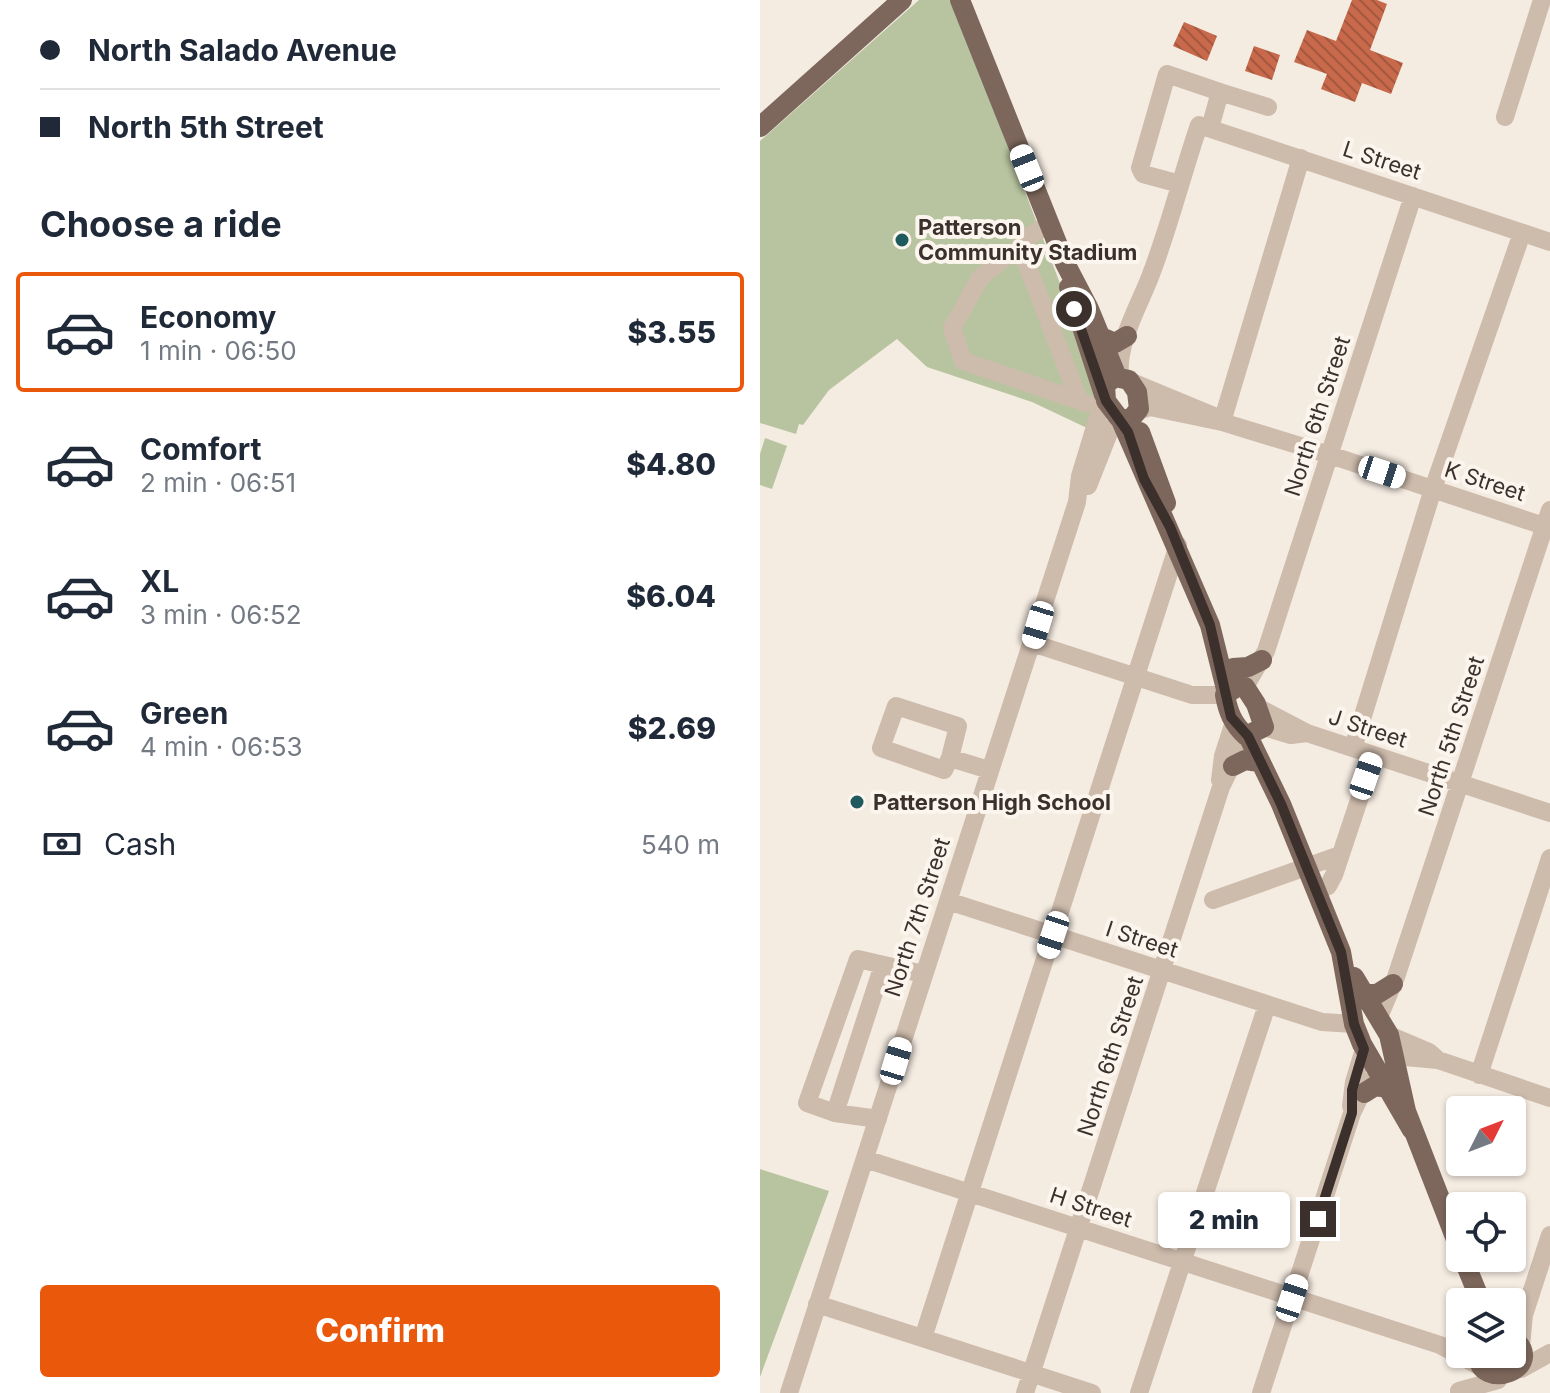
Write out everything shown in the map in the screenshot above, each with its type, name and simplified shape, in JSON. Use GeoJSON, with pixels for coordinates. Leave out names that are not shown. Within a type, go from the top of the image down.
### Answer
{"type":"FeatureCollection","features":[{"type":"Feature","properties":{"kind":"main road"},"geometry":{"type":"LineString","coordinates":[[760,127],[902,0]]}},
{"type":"Feature","properties":{"kind":"main road"},"geometry":{"type":"LineString","coordinates":[[960,0],[1065,263],[1101,337],[1139,399],[1129,415],[1148,488],[1174,536],[1446,1215]]}},
{"type":"Feature","properties":{"kind":"main road"},"geometry":{"type":"LineString","coordinates":[[1065,263],[1093,399]]}},
{"type":"Feature","properties":{"kind":"main road"},"geometry":{"type":"LineString","coordinates":[[1101,337],[1115,343],[1127,336]]}},
{"type":"Feature","properties":{"kind":"main road"},"geometry":{"type":"LineString","coordinates":[[1093,399],[1107,382],[1124,379]]}},
{"type":"Feature","properties":{"kind":"main road"},"geometry":{"type":"LineString","coordinates":[[1093,399],[1129,415]]}},
{"type":"Feature","properties":{"kind":"main road"},"geometry":{"type":"LineString","coordinates":[[1210,625],[1233,668],[1235,690],[1250,723],[1259,762],[1281,804]]}},
{"type":"Feature","properties":{"kind":"main road"},"geometry":{"type":"LineString","coordinates":[[1233,668],[1248,667],[1264,656]]}},
{"type":"Feature","properties":{"kind":"main road"},"geometry":{"type":"LineString","coordinates":[[1233,766],[1245,760],[1259,762]]}},
{"type":"Feature","properties":{"kind":"main road"},"geometry":{"type":"LineString","coordinates":[[1341,952],[1364,994],[1389,1088],[1412,1130]]}},
{"type":"Feature","properties":{"kind":"main road"},"geometry":{"type":"LineString","coordinates":[[1364,994],[1377,994],[1395,980]]}},
{"type":"Feature","properties":{"kind":"main road"},"geometry":{"type":"LineString","coordinates":[[1364,1093],[1375,1086],[1389,1088]]}},
{"type":"Feature","properties":{"kind":"street"},"geometry":{"type":"LineString","coordinates":[[1505,117],[1542,0]]}},
{"type":"Feature","properties":{"kind":"street"},"geometry":{"type":"LineString","coordinates":[[1180,184],[1143,174],[1140,168],[1165,76],[1268,107]]}},
{"type":"Feature","properties":{"kind":"street"},"geometry":{"type":"LineString","coordinates":[[1124,379],[1127,336],[1180,184],[1220,92]]}},
{"type":"Feature","properties":{"kind":"street","name":"L Street"},"geometry":{"type":"LineString","coordinates":[[1204,126],[1550,242]]}},
{"type":"Feature","properties":{"kind":"street"},"geometry":{"type":"LineString","coordinates":[[1222,422],[1301,158]]}},
{"type":"Feature","properties":{"kind":"street","name":"North 6th Street"},"geometry":{"type":"LineString","coordinates":[[1025,1393],[1221,787],[1250,723],[1264,656],[1413,196]]}},
{"type":"Feature","properties":{"kind":"street"},"geometry":{"type":"LineString","coordinates":[[1014,254],[1026,238],[1049,224]]}},
{"type":"Feature","properties":{"kind":"street"},"geometry":{"type":"LineString","coordinates":[[1353,748],[1433,489],[1522,233]]}},
{"type":"Feature","properties":{"kind":"street"},"geometry":{"type":"LineString","coordinates":[[1009,254],[1026,262],[1093,399],[963,361],[952,328],[980,278],[1009,254]]}},
{"type":"Feature","properties":{"kind":"street"},"geometry":{"type":"LineString","coordinates":[[1124,379],[1149,301],[1149,280]]}},
{"type":"Feature","properties":{"kind":"street","name":"K Street"},"geometry":{"type":"LineString","coordinates":[[1124,379],[1199,408],[1222,422]]}},
{"type":"Feature","properties":{"kind":"street","name":"North 7th Street"},"geometry":{"type":"LineString","coordinates":[[789,1393],[1077,502],[1093,399]]}},
{"type":"Feature","properties":{"kind":"street","name":"K Street"},"geometry":{"type":"LineString","coordinates":[[1129,415],[1150,407],[1222,422],[1433,489],[1548,521]]}},
{"type":"Feature","properties":{"kind":"street","name":"North 7th Street"},"geometry":{"type":"LineString","coordinates":[[1077,502],[1129,415]]}},
{"type":"Feature","properties":{"kind":"street","name":"North 5th Street"},"geometry":{"type":"LineString","coordinates":[[1352,1113],[1352,1090],[1375,1040],[1548,521]]}},
{"type":"Feature","properties":{"kind":"street"},"geometry":{"type":"LineString","coordinates":[[923,1338],[1136,677],[1174,536]]}},
{"type":"Feature","properties":{"kind":"street","name":"J Street"},"geometry":{"type":"LineString","coordinates":[[1032,643],[1192,695],[1250,723],[1291,735],[1307,733],[1550,813]]}},
{"type":"Feature","properties":{"kind":"street","name":"North 6th Street"},"geometry":{"type":"LineString","coordinates":[[1235,690],[1264,656]]}},
{"type":"Feature","properties":{"kind":"street","name":"J Street"},"geometry":{"type":"LineString","coordinates":[[1192,695],[1235,690]]}},
{"type":"Feature","properties":{"kind":"street"},"geometry":{"type":"LineString","coordinates":[[1221,787],[1221,763],[1250,723]]}},
{"type":"Feature","properties":{"kind":"street"},"geometry":{"type":"LineString","coordinates":[[1317,891],[1328,886],[1374,755]]}},
{"type":"Feature","properties":{"kind":"street"},"geometry":{"type":"LineString","coordinates":[[950,758],[989,770]]}},
{"type":"Feature","properties":{"kind":"street"},"geometry":{"type":"LineString","coordinates":[[1213,900],[1340,855]]}},
{"type":"Feature","properties":{"kind":"street"},"geometry":{"type":"LineString","coordinates":[[1479,1075],[1550,858]]}},
{"type":"Feature","properties":{"kind":"street","name":"I Street"},"geometry":{"type":"LineString","coordinates":[[948,901],[1550,1098]]}},
{"type":"Feature","properties":{"kind":"street"},"geometry":{"type":"LineString","coordinates":[[878,1119],[835,1113],[807,1103],[858,959],[923,974]]}},
{"type":"Feature","properties":{"kind":"street"},"geometry":{"type":"LineString","coordinates":[[835,1113],[883,965]]}},
{"type":"Feature","properties":{"kind":"street"},"geometry":{"type":"LineString","coordinates":[[1139,1393],[1267,1005]]}},
{"type":"Feature","properties":{"kind":"street","name":"North 5th Street"},"geometry":{"type":"LineString","coordinates":[[1261,1393],[1352,1113],[1364,1093],[1375,1040]]}},
{"type":"Feature","properties":{"kind":"street","name":"H Street"},"geometry":{"type":"LineString","coordinates":[[865,1159],[1446,1347]]}},
{"type":"Feature","properties":{"kind":"street"},"geometry":{"type":"LineString","coordinates":[[1526,1308],[1550,1235]]}},
{"type":"Feature","properties":{"kind":"street"},"geometry":{"type":"LineString","coordinates":[[817,1304],[1092,1393]]}},
{"type":"Feature","properties":{"kind":"street","name":"H Street"},"geometry":{"type":"LineString","coordinates":[[1440,1345],[1446,1346]]}},
{"type":"Feature","properties":{"kind":"street"},"geometry":{"type":"LineString","coordinates":[[1457,1392],[1499,1368]]}},
{"type":"Feature","properties":{"kind":"green space","name":"Patterson Community Stadium"},"geometry":{"type":"Polygon","coordinates":[[[919,0],[952,0],[1096,378],[1098,395],[1087,428],[1032,402],[927,367],[897,339],[829,390],[803,425],[799,424],[796,434],[760,423],[760,141],[919,0]]]}},
{"type":"Feature","properties":{"kind":"green space"},"geometry":{"type":"Polygon","coordinates":[[[765,438],[787,446],[772,489],[760,485],[760,454],[765,438]]]}},
{"type":"Feature","properties":{"kind":"green space"},"geometry":{"type":"Polygon","coordinates":[[[760,1169],[829,1191],[760,1377],[760,1169]]]}},
{"type":"Feature","properties":{"kind":"building"},"geometry":{"type":"Polygon","coordinates":[[[1352,0],[1377,0],[1387,4],[1370,50],[1403,63],[1391,94],[1362,83],[1355,102],[1321,89],[1327,74],[1294,62],[1307,30],[1336,41],[1352,0]]]}},
{"type":"Feature","properties":{"kind":"building"},"geometry":{"type":"Polygon","coordinates":[[[1184,22],[1217,36],[1207,61],[1173,46],[1184,22]]]}},
{"type":"Feature","properties":{"kind":"building"},"geometry":{"type":"Polygon","coordinates":[[[1254,46],[1280,55],[1272,80],[1245,71],[1254,46]]]}},
{"type":"Feature","properties":{"kind":"place","name":"Patterson Community Stadium"},"geometry":{"type":"Point","coordinates":[902,240]}},
{"type":"Feature","properties":{"kind":"place","name":"Patterson High School"},"geometry":{"type":"Point","coordinates":[857,802]}},
{"type":"Feature","properties":{"kind":"route"},"geometry":{"type":"LineString","coordinates":[[1074,309],[1108,406],[1128,432],[1144,479],[1170,527],[1210,625],[1231,717],[1248,736],[1281,804],[1345,966],[1356,1021],[1354,1024],[1364,1049],[1352,1090],[1352,1113],[1318,1219]]}}]}
